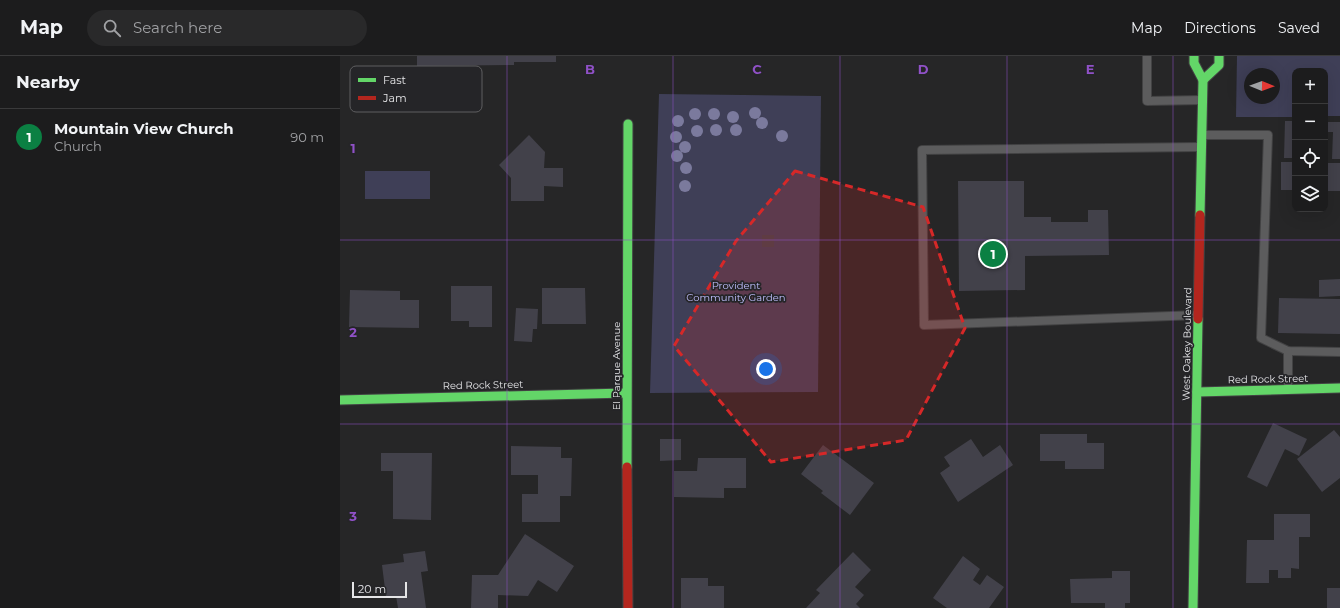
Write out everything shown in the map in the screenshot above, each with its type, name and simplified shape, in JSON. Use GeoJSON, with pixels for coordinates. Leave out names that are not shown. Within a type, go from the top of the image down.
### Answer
{"type":"FeatureCollection","features":[{"type":"Feature","properties":{"kind":"street","name":"West Oakey Boulevard"},"geometry":{"type":"LineString","coordinates":[[1193,608],[1203,100],[1203,80],[1194,63],[1194,56]]}},
{"type":"Feature","properties":{"kind":"street"},"geometry":{"type":"LineString","coordinates":[[1203,80],[1219,65],[1219,56]]}},
{"type":"Feature","properties":{"kind":"street","name":"El Parque Avenue"},"geometry":{"type":"LineString","coordinates":[[628,124],[626,393],[628,608]]}},
{"type":"Feature","properties":{"kind":"street","name":"Red Rock Street"},"geometry":{"type":"LineString","coordinates":[[1197,392],[1340,388]]}},
{"type":"Feature","properties":{"kind":"street","name":"Red Rock Street"},"geometry":{"type":"LineString","coordinates":[[340,400],[626,393]]}},
{"type":"Feature","properties":{"kind":"lane"},"geometry":{"type":"LineString","coordinates":[[1148,56],[1147,101],[1203,100]]}},
{"type":"Feature","properties":{"kind":"lane"},"geometry":{"type":"LineString","coordinates":[[1202,135],[1268,135],[1261,338],[1288,351],[1340,352]]}},
{"type":"Feature","properties":{"kind":"lane"},"geometry":{"type":"LineString","coordinates":[[1199,315],[924,325],[922,150],[1202,147]]}},
{"type":"Feature","properties":{"kind":"lane"},"geometry":{"type":"LineString","coordinates":[[1288,351],[1288,389]]}},
{"type":"Feature","properties":{"kind":"highlighted area"},"geometry":{"type":"Polygon","coordinates":[[[795,171],[923,207],[965,328],[906,440],[771,462],[674,346],[736,241],[795,171]]]}},
{"type":"Feature","properties":{"kind":"green space"},"geometry":{"type":"Polygon","coordinates":[[[1237,56],[1340,56],[1340,116],[1328,116],[1328,68],[1292,68],[1292,117],[1236,117],[1237,56]]]}},
{"type":"Feature","properties":{"kind":"green space","name":"Provident Community Garden"},"geometry":{"type":"Polygon","coordinates":[[[659,94],[821,96],[818,392],[650,393],[659,94]]]}},
{"type":"Feature","properties":{"kind":"green space"},"geometry":{"type":"Polygon","coordinates":[[[365,171],[430,171],[430,199],[365,199],[365,171]]]}},
{"type":"Feature","properties":{"kind":"building"},"geometry":{"type":"Polygon","coordinates":[[[417,56],[556,56],[556,62],[514,62],[514,65],[417,66],[417,56]]]}},
{"type":"Feature","properties":{"kind":"building"},"geometry":{"type":"Polygon","coordinates":[[[1285,121],[1292,121],[1292,158],[1284,158],[1285,121]]]}},
{"type":"Feature","properties":{"kind":"building"},"geometry":{"type":"Polygon","coordinates":[[[1328,122],[1340,122],[1340,159],[1332,159],[1333,132],[1328,132],[1328,122]]]}},
{"type":"Feature","properties":{"kind":"building"},"geometry":{"type":"Polygon","coordinates":[[[529,135],[545,152],[544,168],[563,168],[563,187],[544,186],[544,201],[511,201],[511,178],[499,165],[529,135]]]}},
{"type":"Feature","properties":{"kind":"building"},"geometry":{"type":"Polygon","coordinates":[[[1281,162],[1292,162],[1292,190],[1281,190],[1281,162]]]}},
{"type":"Feature","properties":{"kind":"building"},"geometry":{"type":"Polygon","coordinates":[[[1328,163],[1340,163],[1340,191],[1328,191],[1328,163]]]}},
{"type":"Feature","properties":{"kind":"building"},"geometry":{"type":"Polygon","coordinates":[[[958,181],[1024,181],[1024,217],[1051,217],[1051,222],[1088,222],[1088,210],[1108,210],[1109,255],[1025,256],[1025,290],[959,291],[958,181]]]}},
{"type":"Feature","properties":{"kind":"building"},"geometry":{"type":"Polygon","coordinates":[[[762,235],[774,235],[774,247],[762,247],[762,235]]]}},
{"type":"Feature","properties":{"kind":"building"},"geometry":{"type":"Polygon","coordinates":[[[1340,279],[1340,296],[1319,297],[1319,280],[1340,279]]]}},
{"type":"Feature","properties":{"kind":"building"},"geometry":{"type":"Polygon","coordinates":[[[451,286],[492,286],[492,327],[469,327],[469,321],[451,321],[451,286]]]}},
{"type":"Feature","properties":{"kind":"building"},"geometry":{"type":"Polygon","coordinates":[[[542,288],[585,288],[586,324],[542,324],[542,288]]]}},
{"type":"Feature","properties":{"kind":"building"},"geometry":{"type":"Polygon","coordinates":[[[350,290],[400,291],[400,300],[419,300],[419,328],[349,327],[350,290]]]}},
{"type":"Feature","properties":{"kind":"building"},"geometry":{"type":"Polygon","coordinates":[[[1279,298],[1340,299],[1340,334],[1278,333],[1279,298]]]}},
{"type":"Feature","properties":{"kind":"building"},"geometry":{"type":"Polygon","coordinates":[[[516,308],[538,309],[537,329],[533,329],[532,342],[514,341],[516,308]]]}},
{"type":"Feature","properties":{"kind":"building"},"geometry":{"type":"Polygon","coordinates":[[[1273,423],[1307,439],[1299,456],[1285,449],[1267,487],[1247,477],[1273,423]]]}},
{"type":"Feature","properties":{"kind":"building"},"geometry":{"type":"Polygon","coordinates":[[[1334,430],[1340,437],[1340,478],[1322,492],[1297,459],[1334,430]]]}},
{"type":"Feature","properties":{"kind":"building"},"geometry":{"type":"Polygon","coordinates":[[[1040,434],[1087,434],[1087,443],[1104,443],[1104,469],[1065,469],[1065,461],[1040,461],[1040,434]]]}},
{"type":"Feature","properties":{"kind":"building"},"geometry":{"type":"Polygon","coordinates":[[[660,439],[681,439],[681,460],[660,461],[660,439]]]}},
{"type":"Feature","properties":{"kind":"building"},"geometry":{"type":"Polygon","coordinates":[[[971,439],[983,457],[1000,445],[1013,465],[958,502],[940,473],[950,466],[944,457],[971,439]]]}},
{"type":"Feature","properties":{"kind":"building"},"geometry":{"type":"Polygon","coordinates":[[[823,445],[874,483],[850,515],[821,493],[823,491],[801,474],[823,445]]]}},
{"type":"Feature","properties":{"kind":"building"},"geometry":{"type":"Polygon","coordinates":[[[511,446],[561,447],[561,458],[572,458],[571,496],[560,496],[560,522],[522,522],[522,494],[538,494],[538,475],[511,475],[511,446]]]}},
{"type":"Feature","properties":{"kind":"building"},"geometry":{"type":"Polygon","coordinates":[[[381,453],[432,453],[431,520],[393,519],[393,471],[381,471],[381,453]]]}},
{"type":"Feature","properties":{"kind":"building"},"geometry":{"type":"Polygon","coordinates":[[[698,458],[746,458],[746,488],[724,488],[724,498],[674,497],[674,471],[697,471],[698,458]]]}},
{"type":"Feature","properties":{"kind":"building"},"geometry":{"type":"Polygon","coordinates":[[[1274,514],[1310,514],[1310,537],[1299,537],[1299,569],[1291,568],[1291,578],[1278,578],[1278,570],[1269,570],[1269,583],[1246,583],[1247,540],[1274,540],[1274,514]]]}},
{"type":"Feature","properties":{"kind":"building"},"geometry":{"type":"Polygon","coordinates":[[[525,534],[574,566],[557,592],[538,580],[528,596],[498,595],[498,608],[471,608],[472,575],[498,575],[525,534]]]}},
{"type":"Feature","properties":{"kind":"building"},"geometry":{"type":"Polygon","coordinates":[[[425,551],[428,571],[421,572],[426,608],[398,608],[396,596],[386,597],[382,565],[404,562],[403,554],[425,551]]]}},
{"type":"Feature","properties":{"kind":"building"},"geometry":{"type":"Polygon","coordinates":[[[853,552],[871,570],[855,587],[864,595],[856,604],[860,608],[806,608],[820,593],[816,590],[853,552]]]}},
{"type":"Feature","properties":{"kind":"building"},"geometry":{"type":"Polygon","coordinates":[[[963,556],[980,569],[973,580],[980,585],[987,575],[1004,587],[989,608],[947,608],[933,598],[963,556]]]}},
{"type":"Feature","properties":{"kind":"building"},"geometry":{"type":"Polygon","coordinates":[[[1112,571],[1130,571],[1130,603],[1125,603],[1125,608],[1105,608],[1105,603],[1071,603],[1070,579],[1112,578],[1112,571]]]}},
{"type":"Feature","properties":{"kind":"building"},"geometry":{"type":"Polygon","coordinates":[[[681,578],[708,578],[708,586],[724,586],[724,608],[681,608],[681,578]]]}},
{"type":"Feature","properties":{"kind":"building"},"geometry":{"type":"Polygon","coordinates":[[[1327,588],[1340,588],[1340,608],[1327,608],[1327,588]]]}},
{"type":"Feature","properties":{"kind":"traffic: fast"},"geometry":{"type":"LineString","coordinates":[[1194,56],[1194,63],[1203,80],[1200,215]]}},
{"type":"Feature","properties":{"kind":"traffic: fast"},"geometry":{"type":"LineString","coordinates":[[1203,80],[1219,65],[1219,56]]}},
{"type":"Feature","properties":{"kind":"traffic: fast"},"geometry":{"type":"LineString","coordinates":[[627,467],[628,124]]}},
{"type":"Feature","properties":{"kind":"traffic: fast"},"geometry":{"type":"LineString","coordinates":[[1193,608],[1198,319]]}},
{"type":"Feature","properties":{"kind":"traffic: fast"},"geometry":{"type":"LineString","coordinates":[[1197,392],[1340,388]]}},
{"type":"Feature","properties":{"kind":"traffic: fast"},"geometry":{"type":"LineString","coordinates":[[340,400],[626,393]]}},
{"type":"Feature","properties":{"kind":"traffic: jam"},"geometry":{"type":"LineString","coordinates":[[1198,319],[1200,215]]}},
{"type":"Feature","properties":{"kind":"traffic: jam"},"geometry":{"type":"LineString","coordinates":[[627,467],[628,608]]}},
{"type":"Feature","properties":{"kind":"place","name":"Mountain View Church"},"geometry":{"type":"Point","coordinates":[993,254]}}]}
